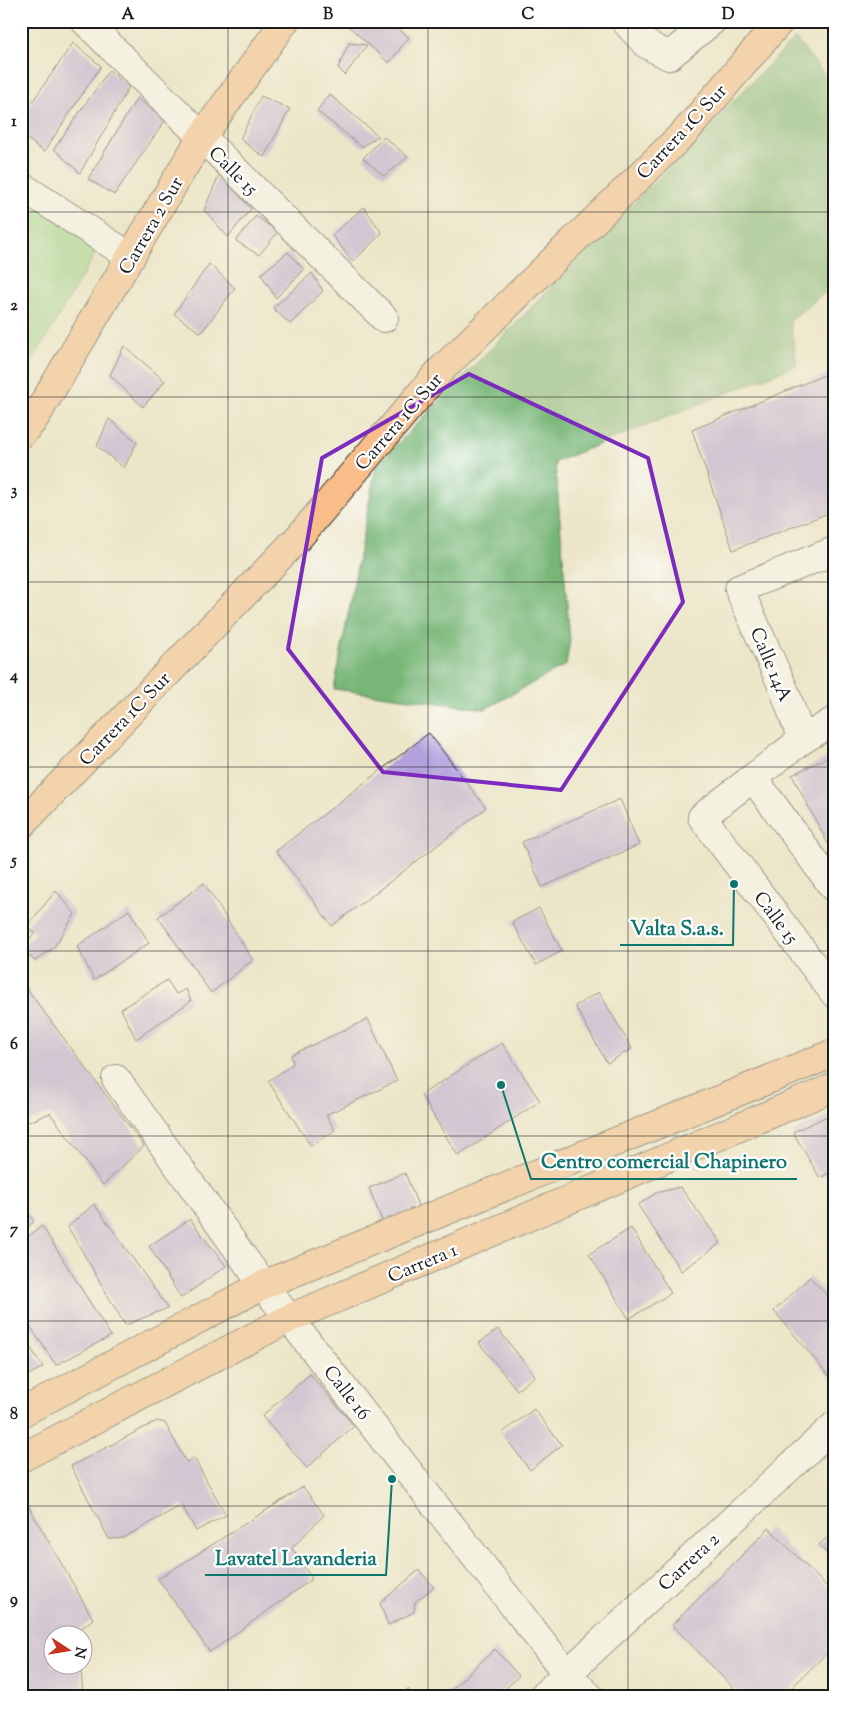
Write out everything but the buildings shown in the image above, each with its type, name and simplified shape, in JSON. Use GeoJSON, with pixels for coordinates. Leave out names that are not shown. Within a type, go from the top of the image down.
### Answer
{"type":"FeatureCollection","features":[{"type":"Feature","properties":{"kind":"main road","name":"Carrera 2 Sur"},"geometry":{"type":"LineString","coordinates":[[21,434],[33,421],[201,138],[285,21]]}},
{"type":"Feature","properties":{"kind":"main road","name":"Carrera 1C Sur"},"geometry":{"type":"LineString","coordinates":[[21,824],[299,537],[439,372],[686,131],[780,21]]}},
{"type":"Feature","properties":{"kind":"main road","name":"Carrera 1"},"geometry":{"type":"LineString","coordinates":[[21,1413],[263,1285],[834,1053]]}},
{"type":"Feature","properties":{"kind":"main road","name":"Carrera 1"},"geometry":{"type":"LineString","coordinates":[[21,1458],[290,1318],[834,1088]]}},
{"type":"Feature","properties":{"kind":"street","name":"Calle 15"},"geometry":{"type":"LineString","coordinates":[[85,21],[384,318]]}},
{"type":"Feature","properties":{"kind":"street"},"geometry":{"type":"LineString","coordinates":[[625,21],[646,44],[669,56],[712,21]]}},
{"type":"Feature","properties":{"kind":"street"},"geometry":{"type":"LineString","coordinates":[[21,186],[132,257]]}},
{"type":"Feature","properties":{"kind":"street","name":"Calle 14A"},"geometry":{"type":"LineString","coordinates":[[802,740],[786,692],[739,590],[834,551]]}},
{"type":"Feature","properties":{"kind":"street"},"geometry":{"type":"LineString","coordinates":[[834,721],[802,740],[754,779],[834,888]]}},
{"type":"Feature","properties":{"kind":"street","name":"Calle 15"},"geometry":{"type":"LineString","coordinates":[[754,779],[702,817],[834,993]]}},
{"type":"Feature","properties":{"kind":"street","name":"Calle 16"},"geometry":{"type":"LineString","coordinates":[[116,1079],[263,1285],[567,1674],[590,1697]]}},
{"type":"Feature","properties":{"kind":"street","name":"Carrera 2"},"geometry":{"type":"LineString","coordinates":[[542,1697],[834,1426]]}},
{"type":"Feature","properties":{"kind":"highlighted area"},"geometry":{"type":"Polygon","coordinates":[[[469,374],[648,458],[683,602],[561,790],[383,772],[288,649],[322,458],[469,374]]]}},
{"type":"Feature","properties":{"kind":"green space"},"geometry":{"type":"Polygon","coordinates":[[[795,38],[834,86],[834,285],[790,321],[797,365],[555,462],[570,640],[566,665],[485,709],[334,689],[376,466],[795,38]]]}},
{"type":"Feature","properties":{"kind":"green space"},"geometry":{"type":"Polygon","coordinates":[[[42,201],[101,244],[21,380],[21,238],[42,201]]]}},
{"type":"Feature","properties":{"kind":"place","name":"Valta S.a.s."},"geometry":{"type":"Point","coordinates":[734,884]}},
{"type":"Feature","properties":{"kind":"place","name":"Centro comercial Chapinero"},"geometry":{"type":"Point","coordinates":[501,1085]}},
{"type":"Feature","properties":{"kind":"place","name":"Lavatel Lavanderia"},"geometry":{"type":"Point","coordinates":[392,1479]}}]}
